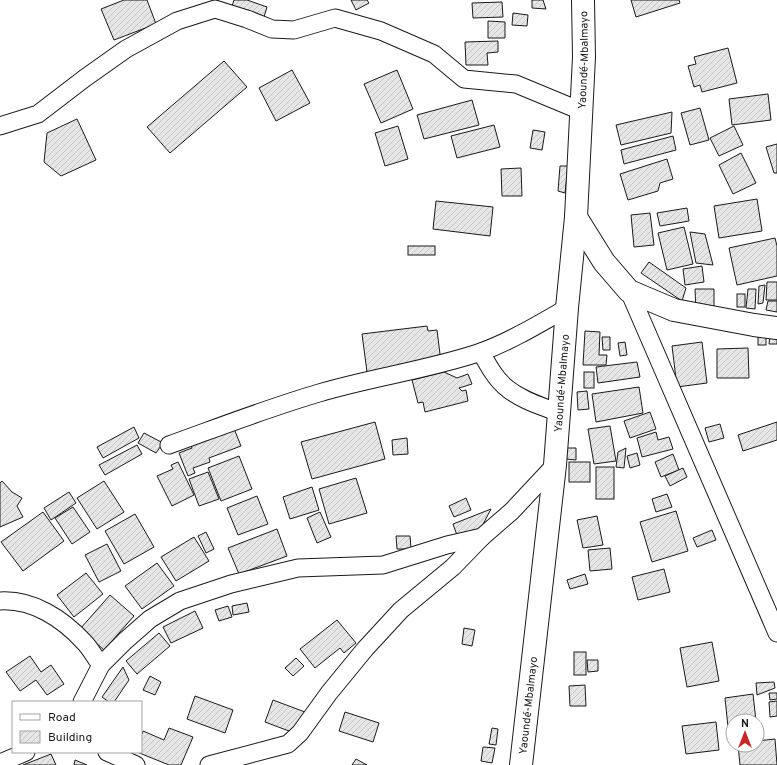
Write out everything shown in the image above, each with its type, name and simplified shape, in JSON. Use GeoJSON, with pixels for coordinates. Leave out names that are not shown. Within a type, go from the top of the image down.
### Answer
{"type":"FeatureCollection","features":[{"type":"Feature","properties":{"kind":"main road","name":"Yaoundé-Mbalmayo"},"geometry":{"type":"LineString","coordinates":[[521,765],[555,465],[567,308],[576,217],[584,57],[582,0]]}},
{"type":"Feature","properties":{"kind":"main road"},"geometry":{"type":"LineString","coordinates":[[576,217],[604,262],[629,291],[674,310],[777,328]]}},
{"type":"Feature","properties":{"kind":"street"},"geometry":{"type":"LineString","coordinates":[[0,126],[38,114],[126,49],[177,20],[215,9],[272,29],[294,30],[335,18],[381,31],[434,54],[464,79],[516,84],[581,111]]}},
{"type":"Feature","properties":{"kind":"street"},"geometry":{"type":"LineString","coordinates":[[629,291],[777,634]]}},
{"type":"Feature","properties":{"kind":"street"},"geometry":{"type":"LineString","coordinates":[[169,446],[243,418],[320,393],[428,367],[481,352],[510,340],[567,308]]}},
{"type":"Feature","properties":{"kind":"street"},"geometry":{"type":"LineString","coordinates":[[481,352],[487,363],[508,389],[526,400],[559,413]]}},
{"type":"Feature","properties":{"kind":"street"},"geometry":{"type":"LineString","coordinates":[[208,765],[288,744],[300,733],[329,693],[356,660],[401,610],[453,567],[482,537],[512,511],[555,465]]}},
{"type":"Feature","properties":{"kind":"street"},"geometry":{"type":"LineString","coordinates":[[83,701],[101,665],[150,619],[180,601],[231,584],[298,568],[383,565],[447,545],[482,537]]}},
{"type":"Feature","properties":{"kind":"street"},"geometry":{"type":"LineString","coordinates":[[3,597],[36,607],[62,621],[85,643],[101,665]]}},
{"type":"Feature","properties":{"kind":"street"},"geometry":{"type":"LineString","coordinates":[[0,763],[24,753]]}},
{"type":"Feature","properties":{"kind":"street"},"geometry":{"type":"LineString","coordinates":[[109,753],[136,765]]}},
{"type":"Feature","properties":{"kind":"building"},"geometry":{"type":"Polygon","coordinates":[[[124,0],[147,0],[156,24],[114,40],[101,9],[124,0]]]}},
{"type":"Feature","properties":{"kind":"building"},"geometry":{"type":"Polygon","coordinates":[[[234,0],[247,0],[267,7],[264,17],[232,6],[234,0]]]}},
{"type":"Feature","properties":{"kind":"building"},"geometry":{"type":"Polygon","coordinates":[[[351,0],[367,0],[369,3],[356,10],[351,0]]]}},
{"type":"Feature","properties":{"kind":"building"},"geometry":{"type":"Polygon","coordinates":[[[532,0],[543,0],[546,9],[532,8],[532,0]]]}},
{"type":"Feature","properties":{"kind":"building"},"geometry":{"type":"Polygon","coordinates":[[[631,0],[679,0],[680,3],[636,17],[631,0]]]}},
{"type":"Feature","properties":{"kind":"building"},"geometry":{"type":"Polygon","coordinates":[[[502,2],[503,17],[473,18],[472,3],[502,2]]]}},
{"type":"Feature","properties":{"kind":"building"},"geometry":{"type":"Polygon","coordinates":[[[513,13],[528,15],[527,26],[512,25],[513,13]]]}},
{"type":"Feature","properties":{"kind":"building"},"geometry":{"type":"Polygon","coordinates":[[[488,21],[505,22],[505,38],[488,38],[488,21]]]}},
{"type":"Feature","properties":{"kind":"building"},"geometry":{"type":"Polygon","coordinates":[[[498,41],[498,52],[487,53],[488,65],[466,65],[465,42],[498,41]]]}},
{"type":"Feature","properties":{"kind":"building"},"geometry":{"type":"Polygon","coordinates":[[[728,48],[737,83],[702,92],[700,85],[694,87],[688,66],[696,64],[694,57],[728,48]]]}},
{"type":"Feature","properties":{"kind":"building"},"geometry":{"type":"Polygon","coordinates":[[[224,61],[247,87],[170,153],[147,127],[224,61]]]}},
{"type":"Feature","properties":{"kind":"building"},"geometry":{"type":"Polygon","coordinates":[[[292,70],[310,103],[276,121],[259,88],[292,70]]]}},
{"type":"Feature","properties":{"kind":"building"},"geometry":{"type":"Polygon","coordinates":[[[397,70],[413,109],[381,123],[364,84],[397,70]]]}},
{"type":"Feature","properties":{"kind":"building"},"geometry":{"type":"Polygon","coordinates":[[[768,94],[771,120],[732,125],[729,99],[768,94]]]}},
{"type":"Feature","properties":{"kind":"building"},"geometry":{"type":"Polygon","coordinates":[[[472,100],[479,125],[424,139],[417,115],[472,100]]]}},
{"type":"Feature","properties":{"kind":"building"},"geometry":{"type":"Polygon","coordinates":[[[700,108],[709,140],[690,145],[681,113],[700,108]]]}},
{"type":"Feature","properties":{"kind":"building"},"geometry":{"type":"Polygon","coordinates":[[[672,112],[671,133],[621,145],[616,125],[672,112]]]}},
{"type":"Feature","properties":{"kind":"building"},"geometry":{"type":"Polygon","coordinates":[[[77,119],[96,160],[61,176],[44,162],[47,133],[77,119]]]}},
{"type":"Feature","properties":{"kind":"building"},"geometry":{"type":"Polygon","coordinates":[[[494,125],[500,147],[457,158],[451,136],[494,125]]]}},
{"type":"Feature","properties":{"kind":"building"},"geometry":{"type":"Polygon","coordinates":[[[398,126],[408,159],[385,166],[375,133],[398,126]]]}},
{"type":"Feature","properties":{"kind":"building"},"geometry":{"type":"Polygon","coordinates":[[[734,126],[743,145],[719,156],[710,138],[734,126]]]}},
{"type":"Feature","properties":{"kind":"building"},"geometry":{"type":"Polygon","coordinates":[[[533,130],[545,132],[542,150],[530,148],[533,130]]]}},
{"type":"Feature","properties":{"kind":"building"},"geometry":{"type":"Polygon","coordinates":[[[673,136],[676,150],[624,164],[621,150],[673,136]]]}},
{"type":"Feature","properties":{"kind":"building"},"geometry":{"type":"Polygon","coordinates":[[[777,144],[777,173],[774,173],[766,147],[777,144]]]}},
{"type":"Feature","properties":{"kind":"building"},"geometry":{"type":"Polygon","coordinates":[[[741,153],[756,183],[733,194],[719,165],[741,153]]]}},
{"type":"Feature","properties":{"kind":"building"},"geometry":{"type":"Polygon","coordinates":[[[667,159],[673,179],[660,183],[658,191],[628,200],[620,174],[667,159]]]}},
{"type":"Feature","properties":{"kind":"building"},"geometry":{"type":"Polygon","coordinates":[[[560,166],[568,166],[565,193],[558,191],[560,166]]]}},
{"type":"Feature","properties":{"kind":"building"},"geometry":{"type":"Polygon","coordinates":[[[521,168],[522,196],[502,196],[501,169],[521,168]]]}},
{"type":"Feature","properties":{"kind":"building"},"geometry":{"type":"Polygon","coordinates":[[[757,199],[762,231],[719,238],[714,206],[757,199]]]}},
{"type":"Feature","properties":{"kind":"building"},"geometry":{"type":"Polygon","coordinates":[[[436,201],[493,207],[490,236],[433,229],[436,201]]]}},
{"type":"Feature","properties":{"kind":"building"},"geometry":{"type":"Polygon","coordinates":[[[687,208],[689,221],[660,226],[657,213],[687,208]]]}},
{"type":"Feature","properties":{"kind":"building"},"geometry":{"type":"Polygon","coordinates":[[[650,213],[654,245],[634,247],[631,215],[650,213]]]}},
{"type":"Feature","properties":{"kind":"building"},"geometry":{"type":"Polygon","coordinates":[[[684,227],[693,264],[667,270],[658,233],[684,227]]]}},
{"type":"Feature","properties":{"kind":"building"},"geometry":{"type":"Polygon","coordinates":[[[690,232],[705,234],[713,265],[696,263],[690,232]]]}},
{"type":"Feature","properties":{"kind":"building"},"geometry":{"type":"Polygon","coordinates":[[[775,238],[777,246],[777,276],[737,285],[729,248],[775,238]]]}},
{"type":"Feature","properties":{"kind":"building"},"geometry":{"type":"Polygon","coordinates":[[[408,246],[435,246],[435,255],[408,255],[408,246]]]}},
{"type":"Feature","properties":{"kind":"building"},"geometry":{"type":"Polygon","coordinates":[[[649,262],[686,288],[682,301],[641,273],[649,262]]]}},
{"type":"Feature","properties":{"kind":"building"},"geometry":{"type":"Polygon","coordinates":[[[702,266],[704,282],[685,285],[683,269],[702,266]]]}},
{"type":"Feature","properties":{"kind":"building"},"geometry":{"type":"Polygon","coordinates":[[[767,282],[777,282],[777,300],[766,300],[767,282]]]}},
{"type":"Feature","properties":{"kind":"building"},"geometry":{"type":"Polygon","coordinates":[[[765,285],[763,303],[758,304],[759,286],[765,285]]]}},
{"type":"Feature","properties":{"kind":"building"},"geometry":{"type":"Polygon","coordinates":[[[695,289],[714,289],[714,312],[696,313],[695,289]]]}},
{"type":"Feature","properties":{"kind":"building"},"geometry":{"type":"Polygon","coordinates":[[[748,289],[756,289],[755,309],[746,308],[748,289]]]}},
{"type":"Feature","properties":{"kind":"building"},"geometry":{"type":"Polygon","coordinates":[[[737,294],[745,294],[745,307],[737,307],[737,294]]]}},
{"type":"Feature","properties":{"kind":"building"},"geometry":{"type":"Polygon","coordinates":[[[768,301],[777,301],[777,312],[766,310],[768,301]]]}},
{"type":"Feature","properties":{"kind":"building"},"geometry":{"type":"Polygon","coordinates":[[[427,326],[428,331],[437,330],[441,362],[367,372],[362,334],[427,326]]]}},
{"type":"Feature","properties":{"kind":"building"},"geometry":{"type":"Polygon","coordinates":[[[585,331],[600,332],[599,355],[607,355],[606,365],[583,365],[585,331]]]}},
{"type":"Feature","properties":{"kind":"building"},"geometry":{"type":"Polygon","coordinates":[[[758,335],[766,335],[766,345],[758,345],[758,335]]]}},
{"type":"Feature","properties":{"kind":"building"},"geometry":{"type":"Polygon","coordinates":[[[770,335],[777,335],[777,344],[769,344],[770,335]]]}},
{"type":"Feature","properties":{"kind":"building"},"geometry":{"type":"Polygon","coordinates":[[[602,337],[610,337],[610,350],[603,350],[602,337]]]}},
{"type":"Feature","properties":{"kind":"building"},"geometry":{"type":"Polygon","coordinates":[[[625,342],[627,355],[620,356],[618,343],[625,342]]]}},
{"type":"Feature","properties":{"kind":"building"},"geometry":{"type":"Polygon","coordinates":[[[702,342],[707,383],[677,387],[672,346],[702,342]]]}},
{"type":"Feature","properties":{"kind":"building"},"geometry":{"type":"Polygon","coordinates":[[[748,348],[749,378],[717,378],[717,349],[748,348]]]}},
{"type":"Feature","properties":{"kind":"building"},"geometry":{"type":"Polygon","coordinates":[[[637,362],[640,377],[598,383],[596,367],[637,362]]]}},
{"type":"Feature","properties":{"kind":"building"},"geometry":{"type":"Polygon","coordinates":[[[444,372],[457,378],[468,374],[472,384],[459,388],[462,391],[466,390],[468,401],[425,412],[423,402],[418,403],[412,380],[444,372]]]}},
{"type":"Feature","properties":{"kind":"building"},"geometry":{"type":"Polygon","coordinates":[[[584,372],[594,372],[594,388],[584,388],[584,372]]]}},
{"type":"Feature","properties":{"kind":"building"},"geometry":{"type":"Polygon","coordinates":[[[639,387],[643,413],[596,422],[592,394],[639,387]]]}},
{"type":"Feature","properties":{"kind":"building"},"geometry":{"type":"Polygon","coordinates":[[[587,391],[589,409],[578,410],[577,392],[587,391]]]}},
{"type":"Feature","properties":{"kind":"building"},"geometry":{"type":"Polygon","coordinates":[[[650,412],[656,429],[630,438],[624,421],[650,412]]]}},
{"type":"Feature","properties":{"kind":"building"},"geometry":{"type":"Polygon","coordinates":[[[375,422],[385,459],[312,479],[301,442],[375,422]]]}},
{"type":"Feature","properties":{"kind":"building"},"geometry":{"type":"Polygon","coordinates":[[[777,422],[777,440],[743,451],[738,435],[777,422]]]}},
{"type":"Feature","properties":{"kind":"building"},"geometry":{"type":"Polygon","coordinates":[[[720,424],[724,438],[709,442],[705,428],[720,424]]]}},
{"type":"Feature","properties":{"kind":"building"},"geometry":{"type":"Polygon","coordinates":[[[233,426],[241,446],[209,458],[210,462],[193,468],[195,473],[188,476],[179,453],[192,448],[190,442],[233,426]]]}},
{"type":"Feature","properties":{"kind":"building"},"geometry":{"type":"Polygon","coordinates":[[[610,426],[616,461],[594,464],[588,429],[610,426]]]}},
{"type":"Feature","properties":{"kind":"building"},"geometry":{"type":"Polygon","coordinates":[[[134,427],[139,438],[103,458],[97,447],[134,427]]]}},
{"type":"Feature","properties":{"kind":"building"},"geometry":{"type":"Polygon","coordinates":[[[656,432],[658,440],[669,437],[673,449],[642,457],[637,438],[656,432]]]}},
{"type":"Feature","properties":{"kind":"building"},"geometry":{"type":"Polygon","coordinates":[[[144,433],[163,443],[156,453],[138,443],[144,433]]]}},
{"type":"Feature","properties":{"kind":"building"},"geometry":{"type":"Polygon","coordinates":[[[407,438],[408,454],[393,455],[392,440],[407,438]]]}},
{"type":"Feature","properties":{"kind":"building"},"geometry":{"type":"Polygon","coordinates":[[[137,445],[142,454],[105,475],[99,465],[137,445]]]}},
{"type":"Feature","properties":{"kind":"building"},"geometry":{"type":"Polygon","coordinates":[[[566,448],[576,448],[576,460],[566,459],[566,448]]]}},
{"type":"Feature","properties":{"kind":"building"},"geometry":{"type":"Polygon","coordinates":[[[626,448],[624,468],[616,467],[618,452],[626,448]]]}},
{"type":"Feature","properties":{"kind":"building"},"geometry":{"type":"Polygon","coordinates":[[[637,453],[640,465],[630,468],[627,456],[637,453]]]}},
{"type":"Feature","properties":{"kind":"building"},"geometry":{"type":"Polygon","coordinates":[[[673,454],[679,470],[661,477],[655,462],[673,454]]]}},
{"type":"Feature","properties":{"kind":"building"},"geometry":{"type":"Polygon","coordinates":[[[239,456],[252,489],[221,501],[208,468],[239,456]]]}},
{"type":"Feature","properties":{"kind":"building"},"geometry":{"type":"Polygon","coordinates":[[[178,462],[194,495],[172,506],[157,476],[173,469],[171,465],[178,462]]]}},
{"type":"Feature","properties":{"kind":"building"},"geometry":{"type":"Polygon","coordinates":[[[569,462],[590,462],[590,482],[569,482],[569,462]]]}},
{"type":"Feature","properties":{"kind":"building"},"geometry":{"type":"Polygon","coordinates":[[[596,467],[614,467],[614,499],[596,499],[596,467]]]}},
{"type":"Feature","properties":{"kind":"building"},"geometry":{"type":"Polygon","coordinates":[[[683,468],[687,477],[670,486],[665,476],[683,468]]]}},
{"type":"Feature","properties":{"kind":"building"},"geometry":{"type":"Polygon","coordinates":[[[208,472],[219,499],[199,506],[189,479],[208,472]]]}},
{"type":"Feature","properties":{"kind":"building"},"geometry":{"type":"Polygon","coordinates":[[[356,478],[367,513],[329,524],[319,489],[356,478]]]}},
{"type":"Feature","properties":{"kind":"building"},"geometry":{"type":"Polygon","coordinates":[[[2,481],[12,492],[22,498],[17,506],[23,517],[0,527],[0,483],[2,481]]]}},
{"type":"Feature","properties":{"kind":"building"},"geometry":{"type":"Polygon","coordinates":[[[104,481],[124,512],[97,529],[77,498],[104,481]]]}},
{"type":"Feature","properties":{"kind":"building"},"geometry":{"type":"Polygon","coordinates":[[[312,487],[319,510],[290,519],[283,497],[312,487]]]}},
{"type":"Feature","properties":{"kind":"building"},"geometry":{"type":"Polygon","coordinates":[[[69,492],[76,503],[51,520],[44,508],[69,492]]]}},
{"type":"Feature","properties":{"kind":"building"},"geometry":{"type":"Polygon","coordinates":[[[667,494],[672,507],[656,512],[652,499],[667,494]]]}},
{"type":"Feature","properties":{"kind":"building"},"geometry":{"type":"Polygon","coordinates":[[[257,496],[268,524],[238,535],[227,508],[257,496]]]}},
{"type":"Feature","properties":{"kind":"building"},"geometry":{"type":"Polygon","coordinates":[[[466,498],[471,510],[454,517],[449,506],[466,498]]]}},
{"type":"Feature","properties":{"kind":"building"},"geometry":{"type":"Polygon","coordinates":[[[73,507],[90,532],[72,544],[55,518],[73,507]]]}},
{"type":"Feature","properties":{"kind":"building"},"geometry":{"type":"Polygon","coordinates":[[[491,509],[480,530],[458,538],[453,524],[491,509]]]}},
{"type":"Feature","properties":{"kind":"building"},"geometry":{"type":"Polygon","coordinates":[[[676,511],[688,551],[652,562],[640,522],[676,511]]]}},
{"type":"Feature","properties":{"kind":"building"},"geometry":{"type":"Polygon","coordinates":[[[43,512],[64,541],[23,571],[1,542],[43,512]]]}},
{"type":"Feature","properties":{"kind":"building"},"geometry":{"type":"Polygon","coordinates":[[[320,512],[331,537],[317,543],[307,518],[320,512]]]}},
{"type":"Feature","properties":{"kind":"building"},"geometry":{"type":"Polygon","coordinates":[[[135,514],[154,547],[124,564],[105,531],[135,514]]]}},
{"type":"Feature","properties":{"kind":"building"},"geometry":{"type":"Polygon","coordinates":[[[597,516],[603,545],[583,548],[577,520],[597,516]]]}},
{"type":"Feature","properties":{"kind":"building"},"geometry":{"type":"Polygon","coordinates":[[[277,529],[287,556],[239,574],[228,548],[277,529]]]}},
{"type":"Feature","properties":{"kind":"building"},"geometry":{"type":"Polygon","coordinates":[[[712,530],[716,540],[697,547],[693,538],[712,530]]]}},
{"type":"Feature","properties":{"kind":"building"},"geometry":{"type":"Polygon","coordinates":[[[206,532],[214,549],[206,553],[198,536],[206,532]]]}},
{"type":"Feature","properties":{"kind":"building"},"geometry":{"type":"Polygon","coordinates":[[[396,536],[410,536],[411,549],[397,549],[396,536]]]}},
{"type":"Feature","properties":{"kind":"building"},"geometry":{"type":"Polygon","coordinates":[[[194,537],[209,561],[176,581],[161,557],[194,537]]]}},
{"type":"Feature","properties":{"kind":"building"},"geometry":{"type":"Polygon","coordinates":[[[107,544],[121,571],[99,582],[85,555],[107,544]]]}},
{"type":"Feature","properties":{"kind":"building"},"geometry":{"type":"Polygon","coordinates":[[[610,548],[612,569],[590,571],[588,550],[610,548]]]}},
{"type":"Feature","properties":{"kind":"building"},"geometry":{"type":"Polygon","coordinates":[[[157,563],[174,586],[142,609],[125,586],[157,563]]]}},
{"type":"Feature","properties":{"kind":"building"},"geometry":{"type":"Polygon","coordinates":[[[664,569],[670,592],[638,600],[632,577],[664,569]]]}},
{"type":"Feature","properties":{"kind":"building"},"geometry":{"type":"Polygon","coordinates":[[[86,573],[103,594],[74,617],[57,595],[86,573]]]}},
{"type":"Feature","properties":{"kind":"building"},"geometry":{"type":"Polygon","coordinates":[[[585,574],[588,584],[570,589],[567,580],[585,574]]]}},
{"type":"Feature","properties":{"kind":"building"},"geometry":{"type":"Polygon","coordinates":[[[110,595],[134,616],[104,650],[80,629],[110,595]]]}},
{"type":"Feature","properties":{"kind":"building"},"geometry":{"type":"Polygon","coordinates":[[[247,603],[249,612],[233,615],[232,606],[247,603]]]}},
{"type":"Feature","properties":{"kind":"building"},"geometry":{"type":"Polygon","coordinates":[[[228,606],[232,617],[219,621],[215,610],[228,606]]]}},
{"type":"Feature","properties":{"kind":"building"},"geometry":{"type":"Polygon","coordinates":[[[195,611],[203,628],[171,643],[163,627],[195,611]]]}},
{"type":"Feature","properties":{"kind":"building"},"geometry":{"type":"Polygon","coordinates":[[[337,620],[356,643],[344,653],[340,648],[315,668],[300,649],[337,620]]]}},
{"type":"Feature","properties":{"kind":"building"},"geometry":{"type":"Polygon","coordinates":[[[464,628],[475,630],[472,646],[462,644],[464,628]]]}},
{"type":"Feature","properties":{"kind":"building"},"geometry":{"type":"Polygon","coordinates":[[[159,633],[170,646],[137,674],[126,661],[159,633]]]}},
{"type":"Feature","properties":{"kind":"building"},"geometry":{"type":"Polygon","coordinates":[[[712,642],[719,681],[687,687],[680,648],[712,642]]]}},
{"type":"Feature","properties":{"kind":"building"},"geometry":{"type":"Polygon","coordinates":[[[574,652],[586,652],[586,675],[574,675],[574,652]]]}},
{"type":"Feature","properties":{"kind":"building"},"geometry":{"type":"Polygon","coordinates":[[[30,656],[41,672],[51,665],[64,684],[47,695],[36,680],[20,691],[6,672],[30,656]]]}},
{"type":"Feature","properties":{"kind":"building"},"geometry":{"type":"Polygon","coordinates":[[[296,658],[304,666],[293,676],[285,668],[296,658]]]}},
{"type":"Feature","properties":{"kind":"building"},"geometry":{"type":"Polygon","coordinates":[[[587,660],[598,660],[598,671],[588,672],[587,660]]]}},
{"type":"Feature","properties":{"kind":"building"},"geometry":{"type":"Polygon","coordinates":[[[123,667],[129,680],[115,701],[108,701],[102,697],[123,667]]]}},
{"type":"Feature","properties":{"kind":"building"},"geometry":{"type":"Polygon","coordinates":[[[150,676],[161,682],[155,695],[143,690],[150,676]]]}},
{"type":"Feature","properties":{"kind":"building"},"geometry":{"type":"Polygon","coordinates":[[[774,682],[775,688],[757,695],[756,683],[774,682]]]}},
{"type":"Feature","properties":{"kind":"building"},"geometry":{"type":"Polygon","coordinates":[[[585,685],[586,706],[570,706],[569,686],[585,685]]]}},
{"type":"Feature","properties":{"kind":"building"},"geometry":{"type":"Polygon","coordinates":[[[769,693],[777,693],[777,699],[770,700],[769,693]]]}},
{"type":"Feature","properties":{"kind":"building"},"geometry":{"type":"Polygon","coordinates":[[[753,694],[755,713],[727,713],[725,698],[753,694]]]}},
{"type":"Feature","properties":{"kind":"building"},"geometry":{"type":"Polygon","coordinates":[[[195,696],[233,710],[225,733],[187,719],[195,696]]]}},
{"type":"Feature","properties":{"kind":"building"},"geometry":{"type":"Polygon","coordinates":[[[273,700],[305,712],[297,734],[265,722],[273,700]]]}},
{"type":"Feature","properties":{"kind":"building"},"geometry":{"type":"Polygon","coordinates":[[[777,701],[777,716],[770,717],[769,702],[777,701]]]}},
{"type":"Feature","properties":{"kind":"building"},"geometry":{"type":"Polygon","coordinates":[[[345,712],[379,723],[373,742],[339,731],[345,712]]]}},
{"type":"Feature","properties":{"kind":"building"},"geometry":{"type":"Polygon","coordinates":[[[716,722],[719,750],[686,754],[682,726],[716,722]]]}},
{"type":"Feature","properties":{"kind":"building"},"geometry":{"type":"Polygon","coordinates":[[[169,728],[193,737],[181,765],[169,765],[139,753],[142,753],[143,731],[164,740],[169,728]]]}},
{"type":"Feature","properties":{"kind":"building"},"geometry":{"type":"Polygon","coordinates":[[[492,728],[498,729],[496,745],[489,744],[492,728]]]}},
{"type":"Feature","properties":{"kind":"building"},"geometry":{"type":"Polygon","coordinates":[[[775,739],[777,765],[740,765],[739,753],[765,753],[765,740],[775,739]]]}},
{"type":"Feature","properties":{"kind":"building"},"geometry":{"type":"Polygon","coordinates":[[[483,747],[495,748],[492,763],[481,761],[483,747]]]}},
{"type":"Feature","properties":{"kind":"building"},"geometry":{"type":"Polygon","coordinates":[[[51,754],[56,765],[23,765],[51,754]]]}},
{"type":"Feature","properties":{"kind":"building"},"geometry":{"type":"Polygon","coordinates":[[[356,759],[367,765],[352,765],[356,759]]]}},
{"type":"Feature","properties":{"kind":"building"},"geometry":{"type":"Polygon","coordinates":[[[75,760],[87,765],[74,765],[75,760]]]}}]}
